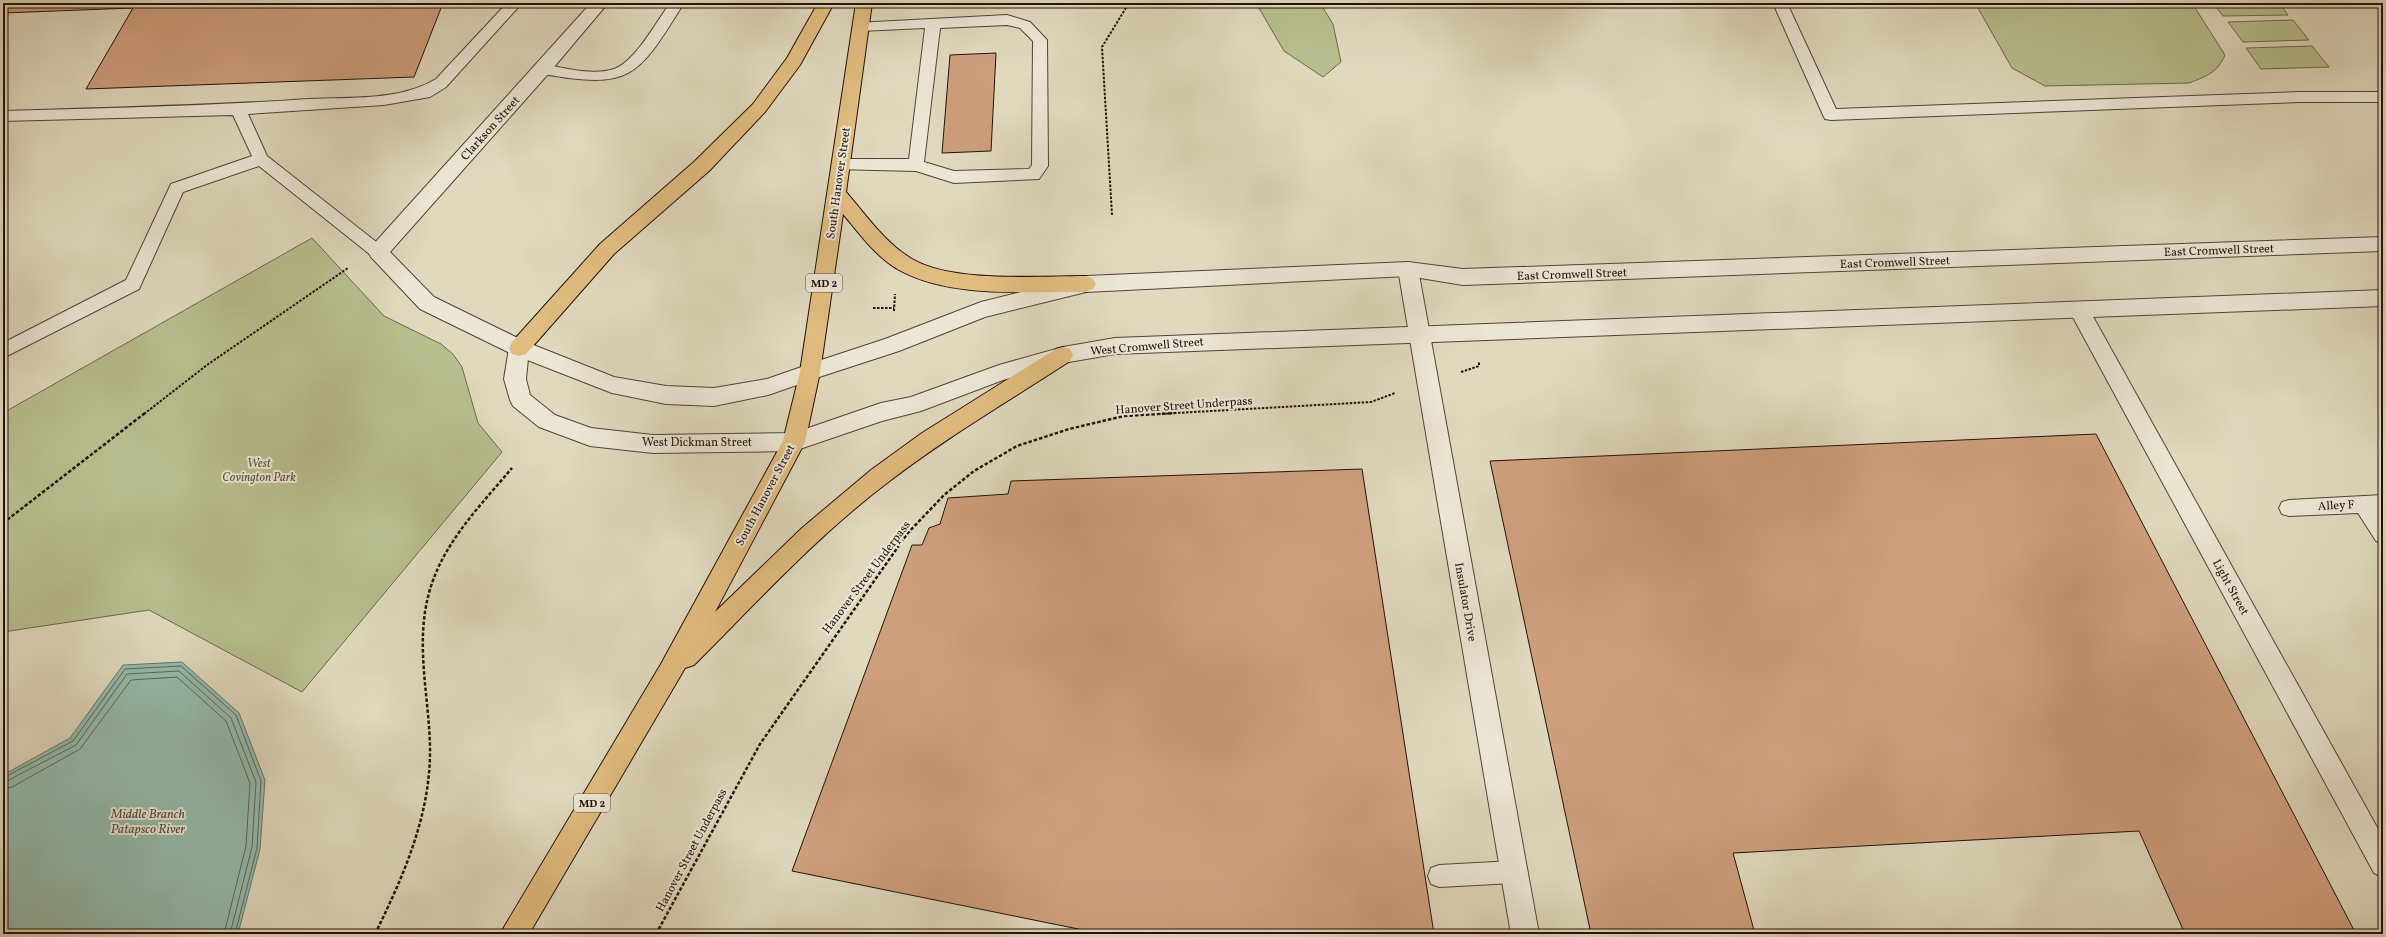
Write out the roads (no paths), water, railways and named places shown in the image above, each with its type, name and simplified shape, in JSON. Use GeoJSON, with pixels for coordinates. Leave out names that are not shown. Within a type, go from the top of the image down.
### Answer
{"type":"FeatureCollection","features":[{"type":"Feature","properties":{"kind":"main road"},"geometry":{"type":"LineString","coordinates":[[519,348],[607,249],[702,166],[759,108],[794,61],[826,3]]}},
{"type":"Feature","properties":{"kind":"main road","name":"South Hanover Street"},"geometry":{"type":"LineString","coordinates":[[514,934],[670,672],[794,442],[810,372],[864,3]]}},
{"type":"Feature","properties":{"kind":"main road"},"geometry":{"type":"LineString","coordinates":[[837,194],[886,250],[906,265],[933,275],[965,281],[1086,284]]}},
{"type":"Feature","properties":{"kind":"main road"},"geometry":{"type":"LineString","coordinates":[[670,672],[802,543],[854,496],[903,458],[1063,356]]}},
{"type":"Feature","properties":{"kind":"street","name":"Clarkson Street"},"geometry":{"type":"LineString","coordinates":[[378,252],[544,69],[600,3]]}},
{"type":"Feature","properties":{"kind":"street","name":"East Cromwell Street"},"geometry":{"type":"LineString","coordinates":[[1408,269],[1463,277],[2383,244]]}},
{"type":"Feature","properties":{"kind":"street"},"geometry":{"type":"LineString","coordinates":[[378,252],[427,303],[519,348],[612,384],[666,396],[714,397],[768,387],[892,345],[981,310],[1086,284],[1408,269]]}},
{"type":"Feature","properties":{"kind":"street","name":"Insulator Drive"},"geometry":{"type":"LineString","coordinates":[[1408,269],[1524,934]]}},
{"type":"Feature","properties":{"kind":"street"},"geometry":{"type":"LineString","coordinates":[[1419,335],[2383,298]]}},
{"type":"Feature","properties":{"kind":"street","name":"Light Street"},"geometry":{"type":"LineString","coordinates":[[2079,310],[2383,864]]}},
{"type":"Feature","properties":{"kind":"street","name":"West Cromwell Street"},"geometry":{"type":"LineString","coordinates":[[794,442],[881,412],[913,405],[999,373],[1063,356],[1115,346],[1209,341],[1419,335]]}},
{"type":"Feature","properties":{"kind":"street","name":"West Dickman Street"},"geometry":{"type":"LineString","coordinates":[[519,348],[515,378],[521,400],[547,421],[590,437],[653,444],[794,442]]}},
{"type":"Feature","properties":{"kind":"lane"},"geometry":{"type":"LineString","coordinates":[[3,116],[238,109],[384,100],[425,94],[441,83],[515,3]]}},
{"type":"Feature","properties":{"kind":"lane"},"geometry":{"type":"LineString","coordinates":[[544,69],[585,75],[616,74],[630,67],[677,3]]}},
{"type":"Feature","properties":{"kind":"lane"},"geometry":{"type":"LineString","coordinates":[[1780,3],[1830,116],[2300,97],[2383,97]]}},
{"type":"Feature","properties":{"kind":"lane"},"geometry":{"type":"LineString","coordinates":[[841,165],[916,165],[954,177],[1033,175],[1040,166],[1040,40],[1025,25],[1007,20],[860,26]]}},
{"type":"Feature","properties":{"kind":"lane"},"geometry":{"type":"LineString","coordinates":[[916,165],[933,24]]}},
{"type":"Feature","properties":{"kind":"lane"},"geometry":{"type":"LineString","coordinates":[[238,109],[260,159],[378,252]]}},
{"type":"Feature","properties":{"kind":"lane"},"geometry":{"type":"LineString","coordinates":[[3,351],[133,284],[177,188],[260,159]]}},
{"type":"Feature","properties":{"kind":"lane","name":"Alley F"},"geometry":{"type":"LineString","coordinates":[[2289,508],[2383,503]]}},
{"type":"Feature","properties":{"kind":"lane"},"geometry":{"type":"LineString","coordinates":[[2363,504],[2383,535]]}},
{"type":"Feature","properties":{"kind":"lane"},"geometry":{"type":"LineString","coordinates":[[1439,876],[1514,872]]}},
{"type":"Feature","properties":{"kind":"water","name":"Middle Branch Patapsco River"},"geometry":{"type":"Polygon","coordinates":[[[182,662],[239,713],[265,780],[260,849],[238,934],[3,934],[3,775],[70,738],[123,665],[182,662]]]}},
{"type":"Feature","properties":{"kind":"park label","name":"West Covington Park"},"geometry":{"type":"Point","coordinates":[259,470]}}]}
